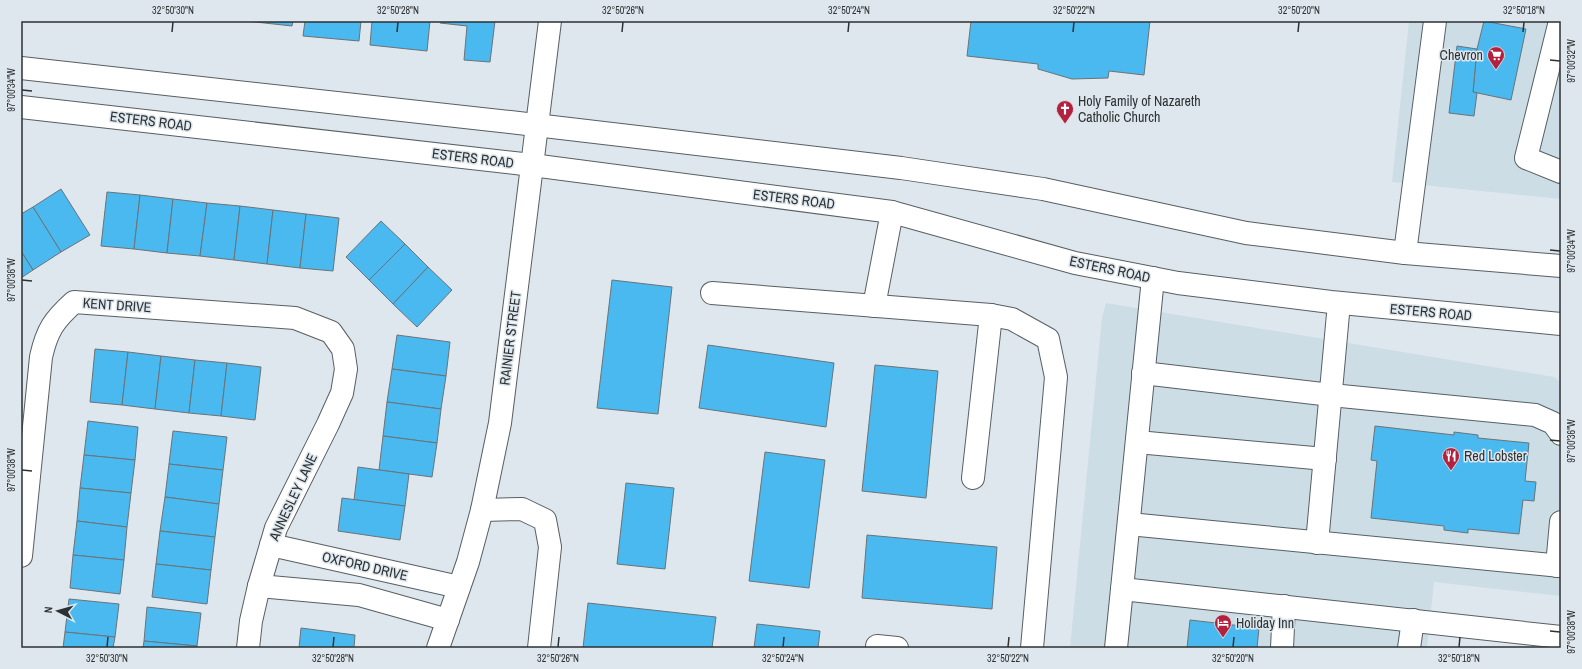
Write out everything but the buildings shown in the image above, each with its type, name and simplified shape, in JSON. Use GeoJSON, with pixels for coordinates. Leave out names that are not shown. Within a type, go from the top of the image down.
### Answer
{"type":"FeatureCollection","features":[{"type":"Feature","properties":{"kind":"main road","name":"RAINIER STREET"},"geometry":{"type":"LineString","coordinates":[[438,648],[468,562],[482,510],[500,424],[550,21]]}},
{"type":"Feature","properties":{"kind":"main road"},"geometry":{"type":"LineString","coordinates":[[1405,253],[1435,21]]}},
{"type":"Feature","properties":{"kind":"main road"},"geometry":{"type":"LineString","coordinates":[[1560,21],[1526,158],[1561,172]]}},
{"type":"Feature","properties":{"kind":"main road"},"geometry":{"type":"LineString","coordinates":[[21,68],[537,125],[939,173],[1043,189],[1246,233],[1405,253],[1561,266]]}},
{"type":"Feature","properties":{"kind":"main road","name":"ESTERS ROAD"},"geometry":{"type":"LineString","coordinates":[[21,107],[532,165],[892,212],[1076,263],[1178,283],[1339,303],[1561,324]]}},
{"type":"Feature","properties":{"kind":"main road"},"geometry":{"type":"LineString","coordinates":[[874,306],[892,212]]}},
{"type":"Feature","properties":{"kind":"main road"},"geometry":{"type":"LineString","coordinates":[[1116,648],[1153,278]]}},
{"type":"Feature","properties":{"kind":"main road"},"geometry":{"type":"LineString","coordinates":[[712,293],[991,315],[1012,318],[1048,339],[1056,377],[1032,648]]}},
{"type":"Feature","properties":{"kind":"main road","name":"KENT DRIVE"},"geometry":{"type":"LineString","coordinates":[[21,556],[41,357],[45,339],[56,318],[74,302],[295,318],[331,332],[343,349]]}},
{"type":"Feature","properties":{"kind":"main road"},"geometry":{"type":"LineString","coordinates":[[1317,543],[1339,303]]}},
{"type":"Feature","properties":{"kind":"main road"},"geometry":{"type":"LineString","coordinates":[[973,478],[991,315]]}},
{"type":"Feature","properties":{"kind":"main road"},"geometry":{"type":"LineString","coordinates":[[1494,318],[1561,335]]}},
{"type":"Feature","properties":{"kind":"main road","name":"ANNESLEY LANE"},"geometry":{"type":"LineString","coordinates":[[248,648],[251,621],[259,586],[276,528],[342,393],[346,369],[343,349]]}},
{"type":"Feature","properties":{"kind":"main road"},"geometry":{"type":"LineString","coordinates":[[1143,373],[1331,395],[1535,415],[1552,423],[1561,434]]}},
{"type":"Feature","properties":{"kind":"main road"},"geometry":{"type":"LineString","coordinates":[[1136,442],[1325,459]]}},
{"type":"Feature","properties":{"kind":"main road"},"geometry":{"type":"LineString","coordinates":[[482,510],[522,509],[545,520],[550,547],[539,648]]}},
{"type":"Feature","properties":{"kind":"main road"},"geometry":{"type":"LineString","coordinates":[[1129,524],[1559,566],[1561,522]]}},
{"type":"Feature","properties":{"kind":"main road","name":"OXFORD DRIVE"},"geometry":{"type":"LineString","coordinates":[[271,545],[459,587]]}},
{"type":"Feature","properties":{"kind":"main road"},"geometry":{"type":"LineString","coordinates":[[259,586],[360,595],[448,620]]}},
{"type":"Feature","properties":{"kind":"main road"},"geometry":{"type":"LineString","coordinates":[[1122,588],[1561,637]]}},
{"type":"Feature","properties":{"kind":"main road"},"geometry":{"type":"LineString","coordinates":[[1282,648],[1284,606]]}},
{"type":"Feature","properties":{"kind":"main road"},"geometry":{"type":"LineString","coordinates":[[1409,648],[1413,620]]}},
{"type":"Feature","properties":{"kind":"shaded area"},"geometry":{"type":"Polygon","coordinates":[[[1409,21],[1561,21],[1561,199],[1392,182],[1409,21]]]}},
{"type":"Feature","properties":{"kind":"shaded area"},"geometry":{"type":"Polygon","coordinates":[[[1106,303],[1554,377],[1561,382],[1561,596],[1434,582],[1427,648],[1070,648],[1102,318],[1106,303]]]}},
{"type":"Feature","properties":{"kind":"place","name":"Chevron"},"geometry":{"type":"Point","coordinates":[1496,70]}},
{"type":"Feature","properties":{"kind":"place","name":"Holy Family of Nazareth Catholic Church"},"geometry":{"type":"Point","coordinates":[1065,124]}},
{"type":"Feature","properties":{"kind":"place","name":"Red Lobster"},"geometry":{"type":"Point","coordinates":[1451,471]}},
{"type":"Feature","properties":{"kind":"place","name":"Holiday Inn"},"geometry":{"type":"Point","coordinates":[1223,638]}}]}
